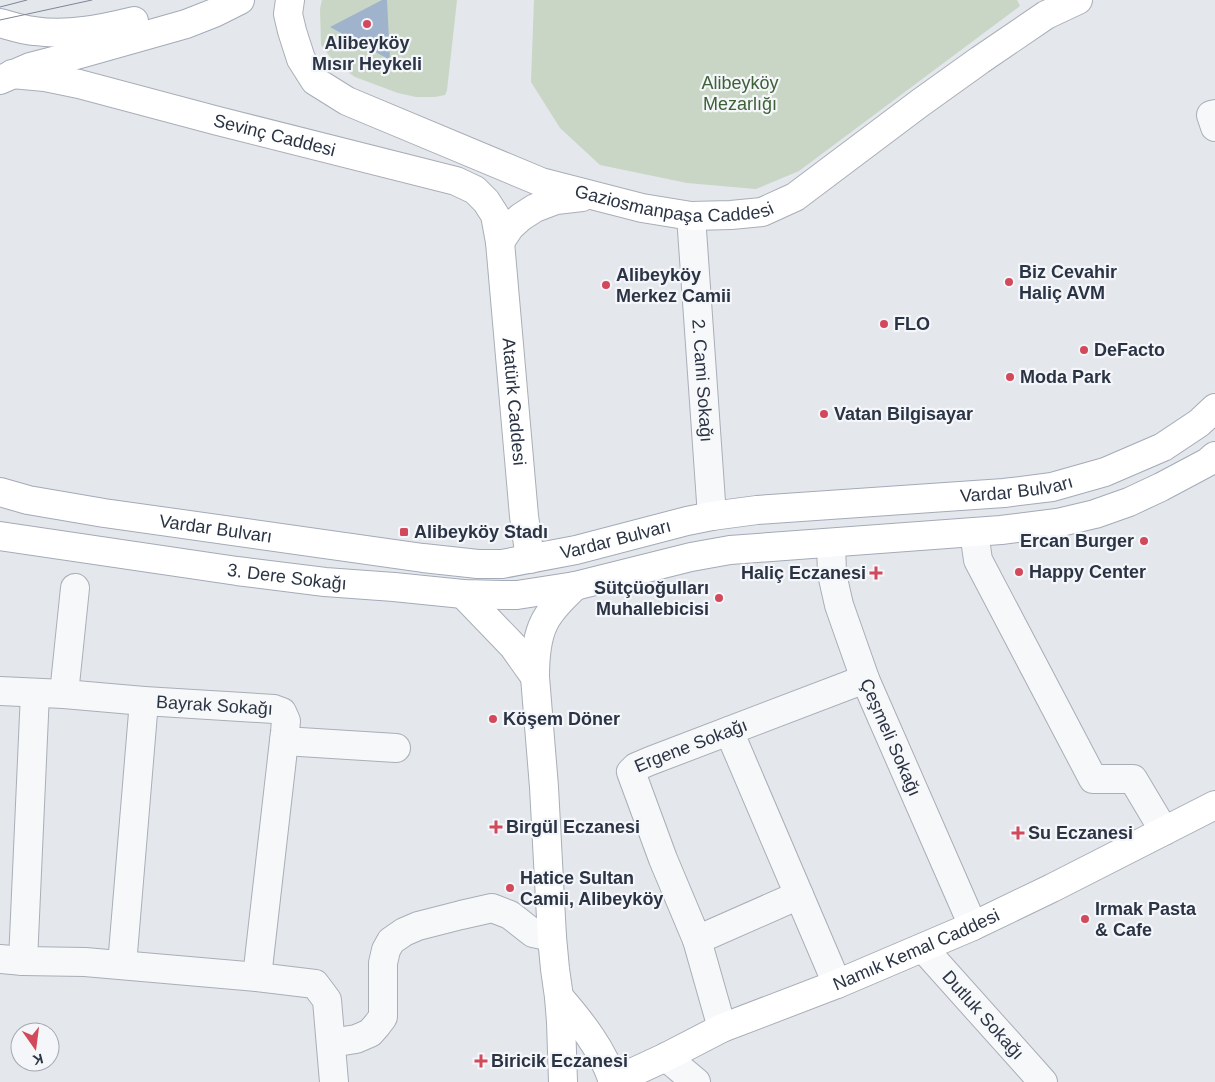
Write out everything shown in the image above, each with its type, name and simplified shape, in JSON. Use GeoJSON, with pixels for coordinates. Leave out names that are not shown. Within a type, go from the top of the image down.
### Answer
{"type":"FeatureCollection","features":[{"type":"Feature","properties":{"kind":"main road"},"geometry":{"type":"LineString","coordinates":[[0,23],[32,31],[67,33],[104,28],[152,16],[200,0]]}},
{"type":"Feature","properties":{"kind":"main road"},"geometry":{"type":"LineString","coordinates":[[6,77],[30,66],[186,24],[240,0]]}},
{"type":"Feature","properties":{"kind":"main road","name":"Gaziosmanpaşa Caddesi"},"geometry":{"type":"LineString","coordinates":[[290,0],[288,14],[301,59],[315,81],[347,101],[541,182],[642,208],[691,216],[762,212],[795,197],[980,60],[1046,15],[1078,0]]}},
{"type":"Feature","properties":{"kind":"main road","name":"Sevinç Caddesi"},"geometry":{"type":"LineString","coordinates":[[6,77],[45,77],[79,84],[456,181],[475,190],[486,201],[495,216],[500,242]]}},
{"type":"Feature","properties":{"kind":"main road"},"geometry":{"type":"LineString","coordinates":[[500,242],[510,227],[535,208],[556,200],[591,196]]}},
{"type":"Feature","properties":{"kind":"main road","name":"Atatürk Caddesi"},"geometry":{"type":"LineString","coordinates":[[500,242],[524,516],[530,559]]}},
{"type":"Feature","properties":{"kind":"main road","name":"Vardar Bulvarı"},"geometry":{"type":"LineString","coordinates":[[0,492],[28,500],[104,513],[423,558],[478,564],[502,564],[576,550],[712,516],[757,510],[1004,493],[1052,487],[1105,472],[1162,447],[1199,423],[1215,408]]}},
{"type":"Feature","properties":{"kind":"main road","name":"Vardar Bulvarı"},"geometry":{"type":"LineString","coordinates":[[575,586],[730,550],[1001,530],[1057,523],[1102,512],[1129,502],[1161,488],[1208,462],[1215,456]]}},
{"type":"Feature","properties":{"kind":"main road","name":"3. Dere Sokağı"},"geometry":{"type":"LineString","coordinates":[[0,536],[325,582],[463,594],[517,595],[575,586]]}},
{"type":"Feature","properties":{"kind":"main road"},"geometry":{"type":"LineString","coordinates":[[530,559],[576,557],[612,577]]}},
{"type":"Feature","properties":{"kind":"main road"},"geometry":{"type":"LineString","coordinates":[[423,558],[451,582],[486,617],[513,646],[535,677]]}},
{"type":"Feature","properties":{"kind":"main road"},"geometry":{"type":"LineString","coordinates":[[563,1082],[561,1022],[552,937],[535,659],[538,642],[549,614],[575,586]]}},
{"type":"Feature","properties":{"kind":"main road","name":"Namık Kemal Caddesi"},"geometry":{"type":"LineString","coordinates":[[613,1082],[722,1028],[837,984],[972,926],[1052,888],[1215,804]]}},
{"type":"Feature","properties":{"kind":"main road"},"geometry":{"type":"LineString","coordinates":[[559,997],[578,1018],[604,1060],[613,1082]]}},
{"type":"Feature","properties":{"kind":"street","name":"2. Cami Sokağı"},"geometry":{"type":"LineString","coordinates":[[691,216],[712,516]]}},
{"type":"Feature","properties":{"kind":"street"},"geometry":{"type":"LineString","coordinates":[[974,532],[978,560],[1093,779],[1133,779],[1164,831]]}},
{"type":"Feature","properties":{"kind":"street","name":"Çeşmeli Sokağı"},"geometry":{"type":"LineString","coordinates":[[831,542],[832,574],[839,605],[865,678],[972,926]]}},
{"type":"Feature","properties":{"kind":"street"},"geometry":{"type":"LineString","coordinates":[[64,694],[75,588]]}},
{"type":"Feature","properties":{"kind":"street","name":"Ergene Sokağı"},"geometry":{"type":"LineString","coordinates":[[722,1028],[697,940],[663,859],[631,772],[650,761],[865,678]]}},
{"type":"Feature","properties":{"kind":"street","name":"Bayrak Sokağı"},"geometry":{"type":"LineString","coordinates":[[0,691],[274,709],[282,712],[286,721],[257,976]]}},
{"type":"Feature","properties":{"kind":"street"},"geometry":{"type":"LineString","coordinates":[[35,693],[11,960],[85,962],[257,976],[315,984],[327,1000],[334,1082]]}},
{"type":"Feature","properties":{"kind":"street"},"geometry":{"type":"LineString","coordinates":[[122,965],[144,701]]}},
{"type":"Feature","properties":{"kind":"street"},"geometry":{"type":"LineString","coordinates":[[729,731],[837,984]]}},
{"type":"Feature","properties":{"kind":"street"},"geometry":{"type":"LineString","coordinates":[[284,741],[396,748]]}},
{"type":"Feature","properties":{"kind":"street"},"geometry":{"type":"LineString","coordinates":[[697,940],[799,895]]}},
{"type":"Feature","properties":{"kind":"street"},"geometry":{"type":"LineString","coordinates":[[331,1043],[356,1039],[370,1033],[383,1017],[383,962],[390,942],[404,932],[418,926],[492,908],[510,915],[533,933],[552,937]]}},
{"type":"Feature","properties":{"kind":"street","name":"Dutluk Sokağı"},"geometry":{"type":"LineString","coordinates":[[923,948],[1043,1082]]}},
{"type":"Feature","properties":{"kind":"street"},"geometry":{"type":"LineString","coordinates":[[666,1057],[696,1082]]}},
{"type":"Feature","properties":{"kind":"green space"},"geometry":{"type":"Polygon","coordinates":[[[322,0],[457,0],[445,95],[416,97],[398,93],[355,77],[335,63],[321,45],[320,9],[322,0]]]}},
{"type":"Feature","properties":{"kind":"green space","name":"Alibeyköy Mezarlığı"},"geometry":{"type":"Polygon","coordinates":[[[534,0],[1017,0],[1020,6],[799,171],[756,189],[687,183],[600,165],[560,128],[531,82],[534,0]]]}},
{"type":"Feature","properties":{"kind":"water"},"geometry":{"type":"Polygon","coordinates":[[[382,0],[387,0],[390,60],[330,27],[382,0]]]}},
{"type":"Feature","properties":{"kind":"tram line"},"geometry":{"type":"LineString","coordinates":[[0,7],[27,0]]}},
{"type":"Feature","properties":{"kind":"tram line"},"geometry":{"type":"LineString","coordinates":[[0,20],[92,0]]}},
{"type":"Feature","properties":{"kind":"place","name":"Alibeyköy Mısır Heykeli"},"geometry":{"type":"Point","coordinates":[367,24]}},
{"type":"Feature","properties":{"kind":"place","name":"Biz Cevahir Haliç AVM"},"geometry":{"type":"Point","coordinates":[1009,282]}},
{"type":"Feature","properties":{"kind":"place","name":"Alibeyköy Merkez Camii"},"geometry":{"type":"Point","coordinates":[606,285]}},
{"type":"Feature","properties":{"kind":"place","name":"FLO"},"geometry":{"type":"Point","coordinates":[884,324]}},
{"type":"Feature","properties":{"kind":"place","name":"DeFacto"},"geometry":{"type":"Point","coordinates":[1084,350]}},
{"type":"Feature","properties":{"kind":"place","name":"Moda Park"},"geometry":{"type":"Point","coordinates":[1010,377]}},
{"type":"Feature","properties":{"kind":"place","name":"Vatan Bilgisayar"},"geometry":{"type":"Point","coordinates":[824,414]}},
{"type":"Feature","properties":{"kind":"place","name":"Alibeyköy Stadı"},"geometry":{"type":"Point","coordinates":[404,532]}},
{"type":"Feature","properties":{"kind":"place","name":"Ercan Burger"},"geometry":{"type":"Point","coordinates":[1144,541]}},
{"type":"Feature","properties":{"kind":"place","name":"Happy Center"},"geometry":{"type":"Point","coordinates":[1019,572]}},
{"type":"Feature","properties":{"kind":"place","name":"Haliç Eczanesi"},"geometry":{"type":"Point","coordinates":[876,573]}},
{"type":"Feature","properties":{"kind":"place","name":"Sütçüoğulları Muhallebicisi"},"geometry":{"type":"Point","coordinates":[719,598]}},
{"type":"Feature","properties":{"kind":"place","name":"Köşem Döner"},"geometry":{"type":"Point","coordinates":[493,719]}},
{"type":"Feature","properties":{"kind":"place","name":"Birgül Eczanesi"},"geometry":{"type":"Point","coordinates":[496,827]}},
{"type":"Feature","properties":{"kind":"place","name":"Su Eczanesi"},"geometry":{"type":"Point","coordinates":[1018,833]}},
{"type":"Feature","properties":{"kind":"place","name":"Hatice Sultan Camii, Alibeyköy"},"geometry":{"type":"Point","coordinates":[510,888]}},
{"type":"Feature","properties":{"kind":"place","name":"Irmak Pasta & Cafe"},"geometry":{"type":"Point","coordinates":[1085,919]}},
{"type":"Feature","properties":{"kind":"place","name":"Biricik Eczanesi"},"geometry":{"type":"Point","coordinates":[481,1061]}}]}
